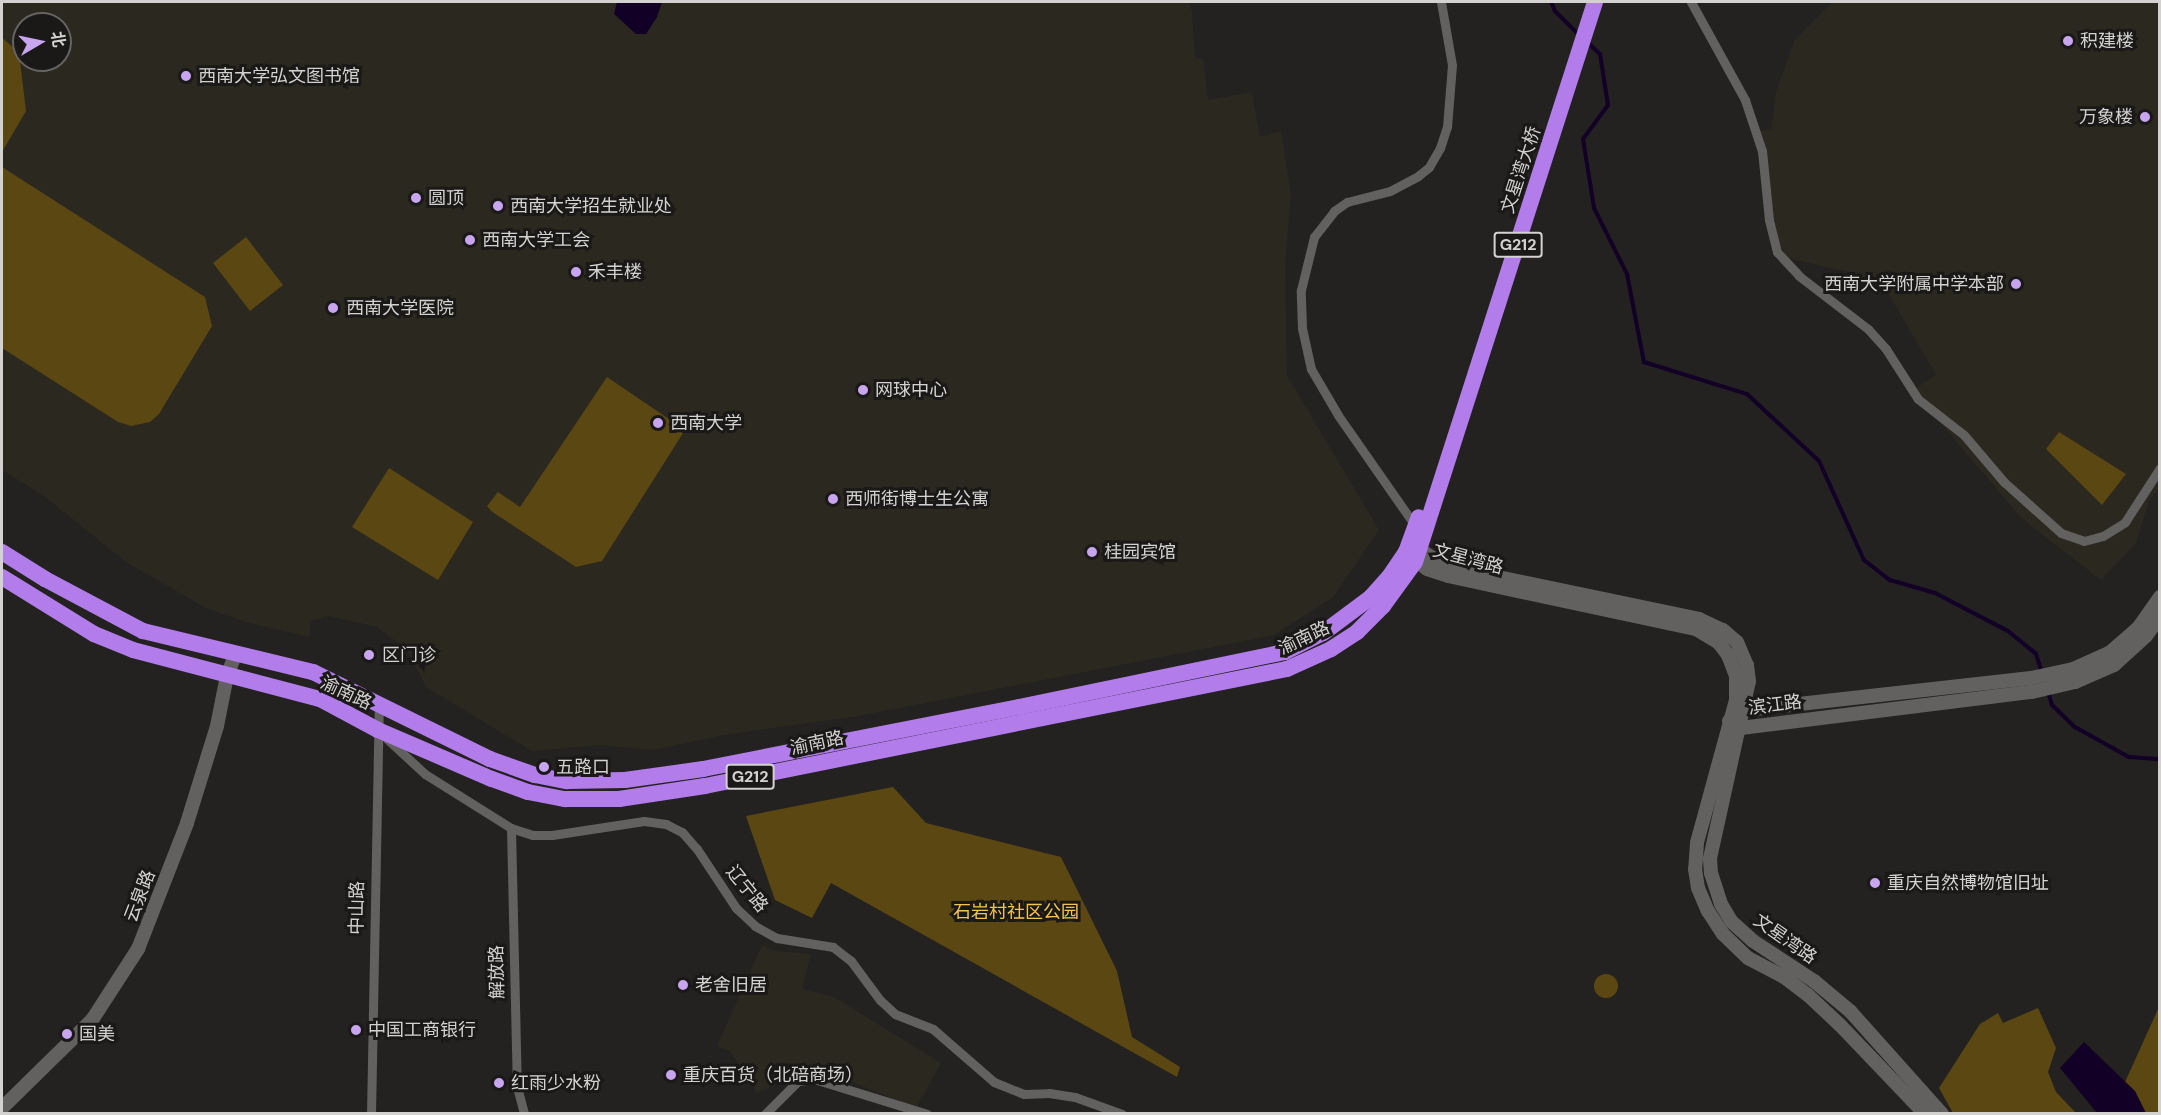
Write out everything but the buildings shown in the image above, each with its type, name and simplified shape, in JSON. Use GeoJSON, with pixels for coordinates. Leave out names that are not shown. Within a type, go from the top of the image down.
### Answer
{"type":"FeatureCollection","features":[{"type":"Feature","properties":{"kind":"highway","name":"文星湾大桥"},"geometry":{"type":"LineString","coordinates":[[1435,486],[1583,2]]}},
{"type":"Feature","properties":{"kind":"highway","name":"文星湾大桥"},"geometry":{"type":"LineString","coordinates":[[1435,486],[1595,2]]}},
{"type":"Feature","properties":{"kind":"highway","name":"渝南路"},"geometry":{"type":"LineString","coordinates":[[2,552],[45,579],[143,631],[313,672],[490,759],[535,775],[567,781],[626,780],[703,769],[1007,710],[1285,652],[1323,633],[1348,617],[1414,555],[1416,527],[1435,486]]}},
{"type":"Feature","properties":{"kind":"highway","name":"渝南路"},"geometry":{"type":"LineString","coordinates":[[2,577],[94,634],[133,650],[320,699],[378,730],[528,792],[566,799],[619,799],[671,792],[1287,669],[1331,649],[1357,632],[1383,606],[1414,555],[1435,486]]}},
{"type":"Feature","properties":{"kind":"main road","name":"文星湾路"},"geometry":{"type":"LineString","coordinates":[[1414,555],[1460,569],[1699,619],[1711,624],[1737,642],[1747,665],[1749,681],[1745,710],[1735,725],[1697,843],[1698,888],[1708,911],[1723,934],[1748,958],[1784,977],[1808,995],[1924,1113]]}},
{"type":"Feature","properties":{"kind":"main road","name":"文星湾路"},"geometry":{"type":"LineString","coordinates":[[1414,555],[1448,576],[1696,630],[1710,636],[1728,655],[1736,676],[1735,725],[1710,859],[1711,873],[1721,904],[1732,922],[1753,941],[1814,981],[1850,1011],[1942,1113]]}},
{"type":"Feature","properties":{"kind":"main road","name":"滨江路"},"geometry":{"type":"LineString","coordinates":[[1735,725],[2032,692],[2075,682],[2114,665],[2142,632],[2160,597]]}},
{"type":"Feature","properties":{"kind":"main road","name":"滨江路"},"geometry":{"type":"LineString","coordinates":[[1745,710],[2031,678],[2073,669],[2109,653],[2142,632],[2160,617]]}},
{"type":"Feature","properties":{"kind":"main road","name":"云泉路"},"geometry":{"type":"LineString","coordinates":[[2,1108],[92,1020],[138,949],[187,823],[217,726],[227,676],[235,655]]}},
{"type":"Feature","properties":{"kind":"street"},"geometry":{"type":"LineString","coordinates":[[1416,527],[1338,415],[1311,369],[1302,328],[1301,290],[1314,237],[1334,211],[1347,202],[1390,191],[1418,177],[1429,167],[1440,148],[1447,128],[1452,65],[1441,2]]}},
{"type":"Feature","properties":{"kind":"street"},"geometry":{"type":"LineString","coordinates":[[1691,2],[1744,100],[1762,151],[1769,220],[1777,252],[1799,276],[1868,328],[1886,349],[1918,399],[1964,435],[2004,482],[2061,533],[2084,541],[2103,536],[2125,522],[2160,468]]}},
{"type":"Feature","properties":{"kind":"street","name":"中山路"},"geometry":{"type":"LineString","coordinates":[[371,1113],[379,704]]}},
{"type":"Feature","properties":{"kind":"street","name":"辽宁路"},"geometry":{"type":"LineString","coordinates":[[378,730],[425,774],[511,828],[533,835],[552,835],[644,821],[666,824],[682,832],[697,849],[736,908],[755,926],[777,938],[833,947],[851,961],[880,1000],[895,1014],[933,1029],[994,1082],[1024,1094],[1049,1093],[1075,1097],[1122,1113]]}},
{"type":"Feature","properties":{"kind":"street","name":"解放路"},"geometry":{"type":"LineString","coordinates":[[511,828],[516,1087],[524,1113]]}},
{"type":"Feature","properties":{"kind":"street"},"geometry":{"type":"LineString","coordinates":[[765,1113],[798,1081],[814,1079],[927,1113]]}},
{"type":"Feature","properties":{"kind":"shaded area","name":"西南大学"},"geometry":{"type":"Polygon","coordinates":[[[2,2],[1189,2],[1192,11],[1195,58],[1203,59],[1208,100],[1252,92],[1260,137],[1281,131],[1291,195],[1285,264],[1287,375],[1379,530],[1333,597],[1274,635],[858,716],[724,735],[653,750],[601,745],[532,751],[426,687],[407,650],[377,627],[329,616],[310,621],[310,637],[246,622],[206,608],[126,562],[44,496],[2,470],[2,2]]]}},
{"type":"Feature","properties":{"kind":"shaded area"},"geometry":{"type":"Polygon","coordinates":[[[617,2],[662,2],[657,17],[646,34],[636,34],[614,14],[617,2]]]}},
{"type":"Feature","properties":{"kind":"shaded area","name":"西南大学附属中学本部"},"geometry":{"type":"Polygon","coordinates":[[[1832,2],[2159,2],[2159,488],[2149,501],[2136,543],[2101,580],[2021,518],[1913,390],[1936,375],[1888,293],[1858,274],[1787,258],[1766,220],[1756,132],[1771,129],[1776,92],[1794,41],[1832,2]]]}},
{"type":"Feature","properties":{"kind":"shaded area"},"geometry":{"type":"Polygon","coordinates":[[[762,945],[776,951],[811,954],[802,989],[834,997],[941,1063],[916,1108],[825,1071],[789,1078],[757,1093],[730,1051],[717,1046],[762,945]]]}},
{"type":"Feature","properties":{"kind":"shaded area"},"geometry":{"type":"Polygon","coordinates":[[[2084,1042],[2135,1091],[2146,1113],[2097,1113],[2060,1068],[2084,1042]]]}},
{"type":"Feature","properties":{"kind":"green space"},"geometry":{"type":"Polygon","coordinates":[[[2,38],[12,46],[12,72],[21,72],[26,111],[2,152],[2,38]]]}},
{"type":"Feature","properties":{"kind":"green space"},"geometry":{"type":"Polygon","coordinates":[[[2,167],[205,297],[212,326],[159,414],[150,422],[131,426],[118,422],[2,348],[2,167]]]}},
{"type":"Feature","properties":{"kind":"green space"},"geometry":{"type":"Polygon","coordinates":[[[246,237],[283,285],[250,311],[213,263],[246,237]]]}},
{"type":"Feature","properties":{"kind":"green space"},"geometry":{"type":"Polygon","coordinates":[[[607,377],[685,430],[602,561],[576,567],[491,511],[487,506],[498,492],[520,507],[607,377]]]}},
{"type":"Feature","properties":{"kind":"green space"},"geometry":{"type":"Polygon","coordinates":[[[2059,432],[2126,474],[2102,505],[2046,449],[2059,432]]]}},
{"type":"Feature","properties":{"kind":"green space"},"geometry":{"type":"Polygon","coordinates":[[[389,468],[473,522],[438,580],[352,527],[389,468]]]}},
{"type":"Feature","properties":{"kind":"green space","name":"石岩村社区公园"},"geometry":{"type":"Polygon","coordinates":[[[893,787],[926,823],[1061,857],[1117,971],[1132,1037],[1180,1067],[1177,1077],[831,883],[812,918],[775,900],[746,816],[893,787]]]}},
{"type":"Feature","properties":{"kind":"green space"},"geometry":{"type":"Polygon","coordinates":[[[1606,974],[1614,978],[1618,986],[1614,994],[1606,998],[1598,994],[1594,986],[1598,978],[1606,974]]]}},
{"type":"Feature","properties":{"kind":"green space"},"geometry":{"type":"Polygon","coordinates":[[[2159,1007],[2159,1113],[2111,1113],[2159,1007]]]}},
{"type":"Feature","properties":{"kind":"green space"},"geometry":{"type":"Polygon","coordinates":[[[2038,1008],[2056,1048],[2048,1072],[2056,1092],[2076,1113],[1953,1113],[1939,1088],[1980,1024],[1998,1013],[2003,1023],[2038,1008]]]}},
{"type":"Feature","properties":{"kind":"waterway"},"geometry":{"type":"LineString","coordinates":[[1551,2],[1555,11],[1579,35]]}},
{"type":"Feature","properties":{"kind":"waterway"},"geometry":{"type":"LineString","coordinates":[[1587,42],[1600,54],[1608,105],[1583,139],[1594,208],[1627,274],[1644,362],[1747,394],[1819,461],[1864,560],[1890,580],[1935,593],[2008,631],[2036,654],[2042,673]]}},
{"type":"Feature","properties":{"kind":"waterway"},"geometry":{"type":"LineString","coordinates":[[2048,692],[2052,705],[2075,727],[2129,757],[2160,759]]}},
{"type":"Feature","properties":{"kind":"place","name":"积建楼"},"geometry":{"type":"Point","coordinates":[2068,41]}},
{"type":"Feature","properties":{"kind":"place","name":"西南大学弘文图书馆"},"geometry":{"type":"Point","coordinates":[186,76]}},
{"type":"Feature","properties":{"kind":"place","name":"万象楼"},"geometry":{"type":"Point","coordinates":[2145,117]}},
{"type":"Feature","properties":{"kind":"place","name":"圆顶"},"geometry":{"type":"Point","coordinates":[416,198]}},
{"type":"Feature","properties":{"kind":"place","name":"西南大学招生就业处"},"geometry":{"type":"Point","coordinates":[498,206]}},
{"type":"Feature","properties":{"kind":"place","name":"西南大学工会"},"geometry":{"type":"Point","coordinates":[470,240]}},
{"type":"Feature","properties":{"kind":"place","name":"禾丰楼"},"geometry":{"type":"Point","coordinates":[576,272]}},
{"type":"Feature","properties":{"kind":"place","name":"西南大学附属中学本部"},"geometry":{"type":"Point","coordinates":[2016,284]}},
{"type":"Feature","properties":{"kind":"place","name":"西南大学医院"},"geometry":{"type":"Point","coordinates":[333,308]}},
{"type":"Feature","properties":{"kind":"place","name":"网球中心"},"geometry":{"type":"Point","coordinates":[863,390]}},
{"type":"Feature","properties":{"kind":"place","name":"西南大学"},"geometry":{"type":"Point","coordinates":[658,423]}},
{"type":"Feature","properties":{"kind":"place","name":"西师街博士生公寓"},"geometry":{"type":"Point","coordinates":[833,499]}},
{"type":"Feature","properties":{"kind":"place","name":"桂园宾馆"},"geometry":{"type":"Point","coordinates":[1092,552]}},
{"type":"Feature","properties":{"kind":"place","name":"区门诊"},"geometry":{"type":"Point","coordinates":[369,655]}},
{"type":"Feature","properties":{"kind":"place","name":"五路口"},"geometry":{"type":"Point","coordinates":[544,767]}},
{"type":"Feature","properties":{"kind":"place","name":"重庆自然博物馆旧址"},"geometry":{"type":"Point","coordinates":[1875,883]}},
{"type":"Feature","properties":{"kind":"place","name":"老舍旧居"},"geometry":{"type":"Point","coordinates":[683,985]}},
{"type":"Feature","properties":{"kind":"place","name":"中国工商银行"},"geometry":{"type":"Point","coordinates":[356,1030]}},
{"type":"Feature","properties":{"kind":"place","name":"国美"},"geometry":{"type":"Point","coordinates":[67,1034]}},
{"type":"Feature","properties":{"kind":"place","name":"重庆百货（北碚商场）"},"geometry":{"type":"Point","coordinates":[671,1075]}},
{"type":"Feature","properties":{"kind":"place","name":"红雨少水粉"},"geometry":{"type":"Point","coordinates":[499,1083]}}]}
